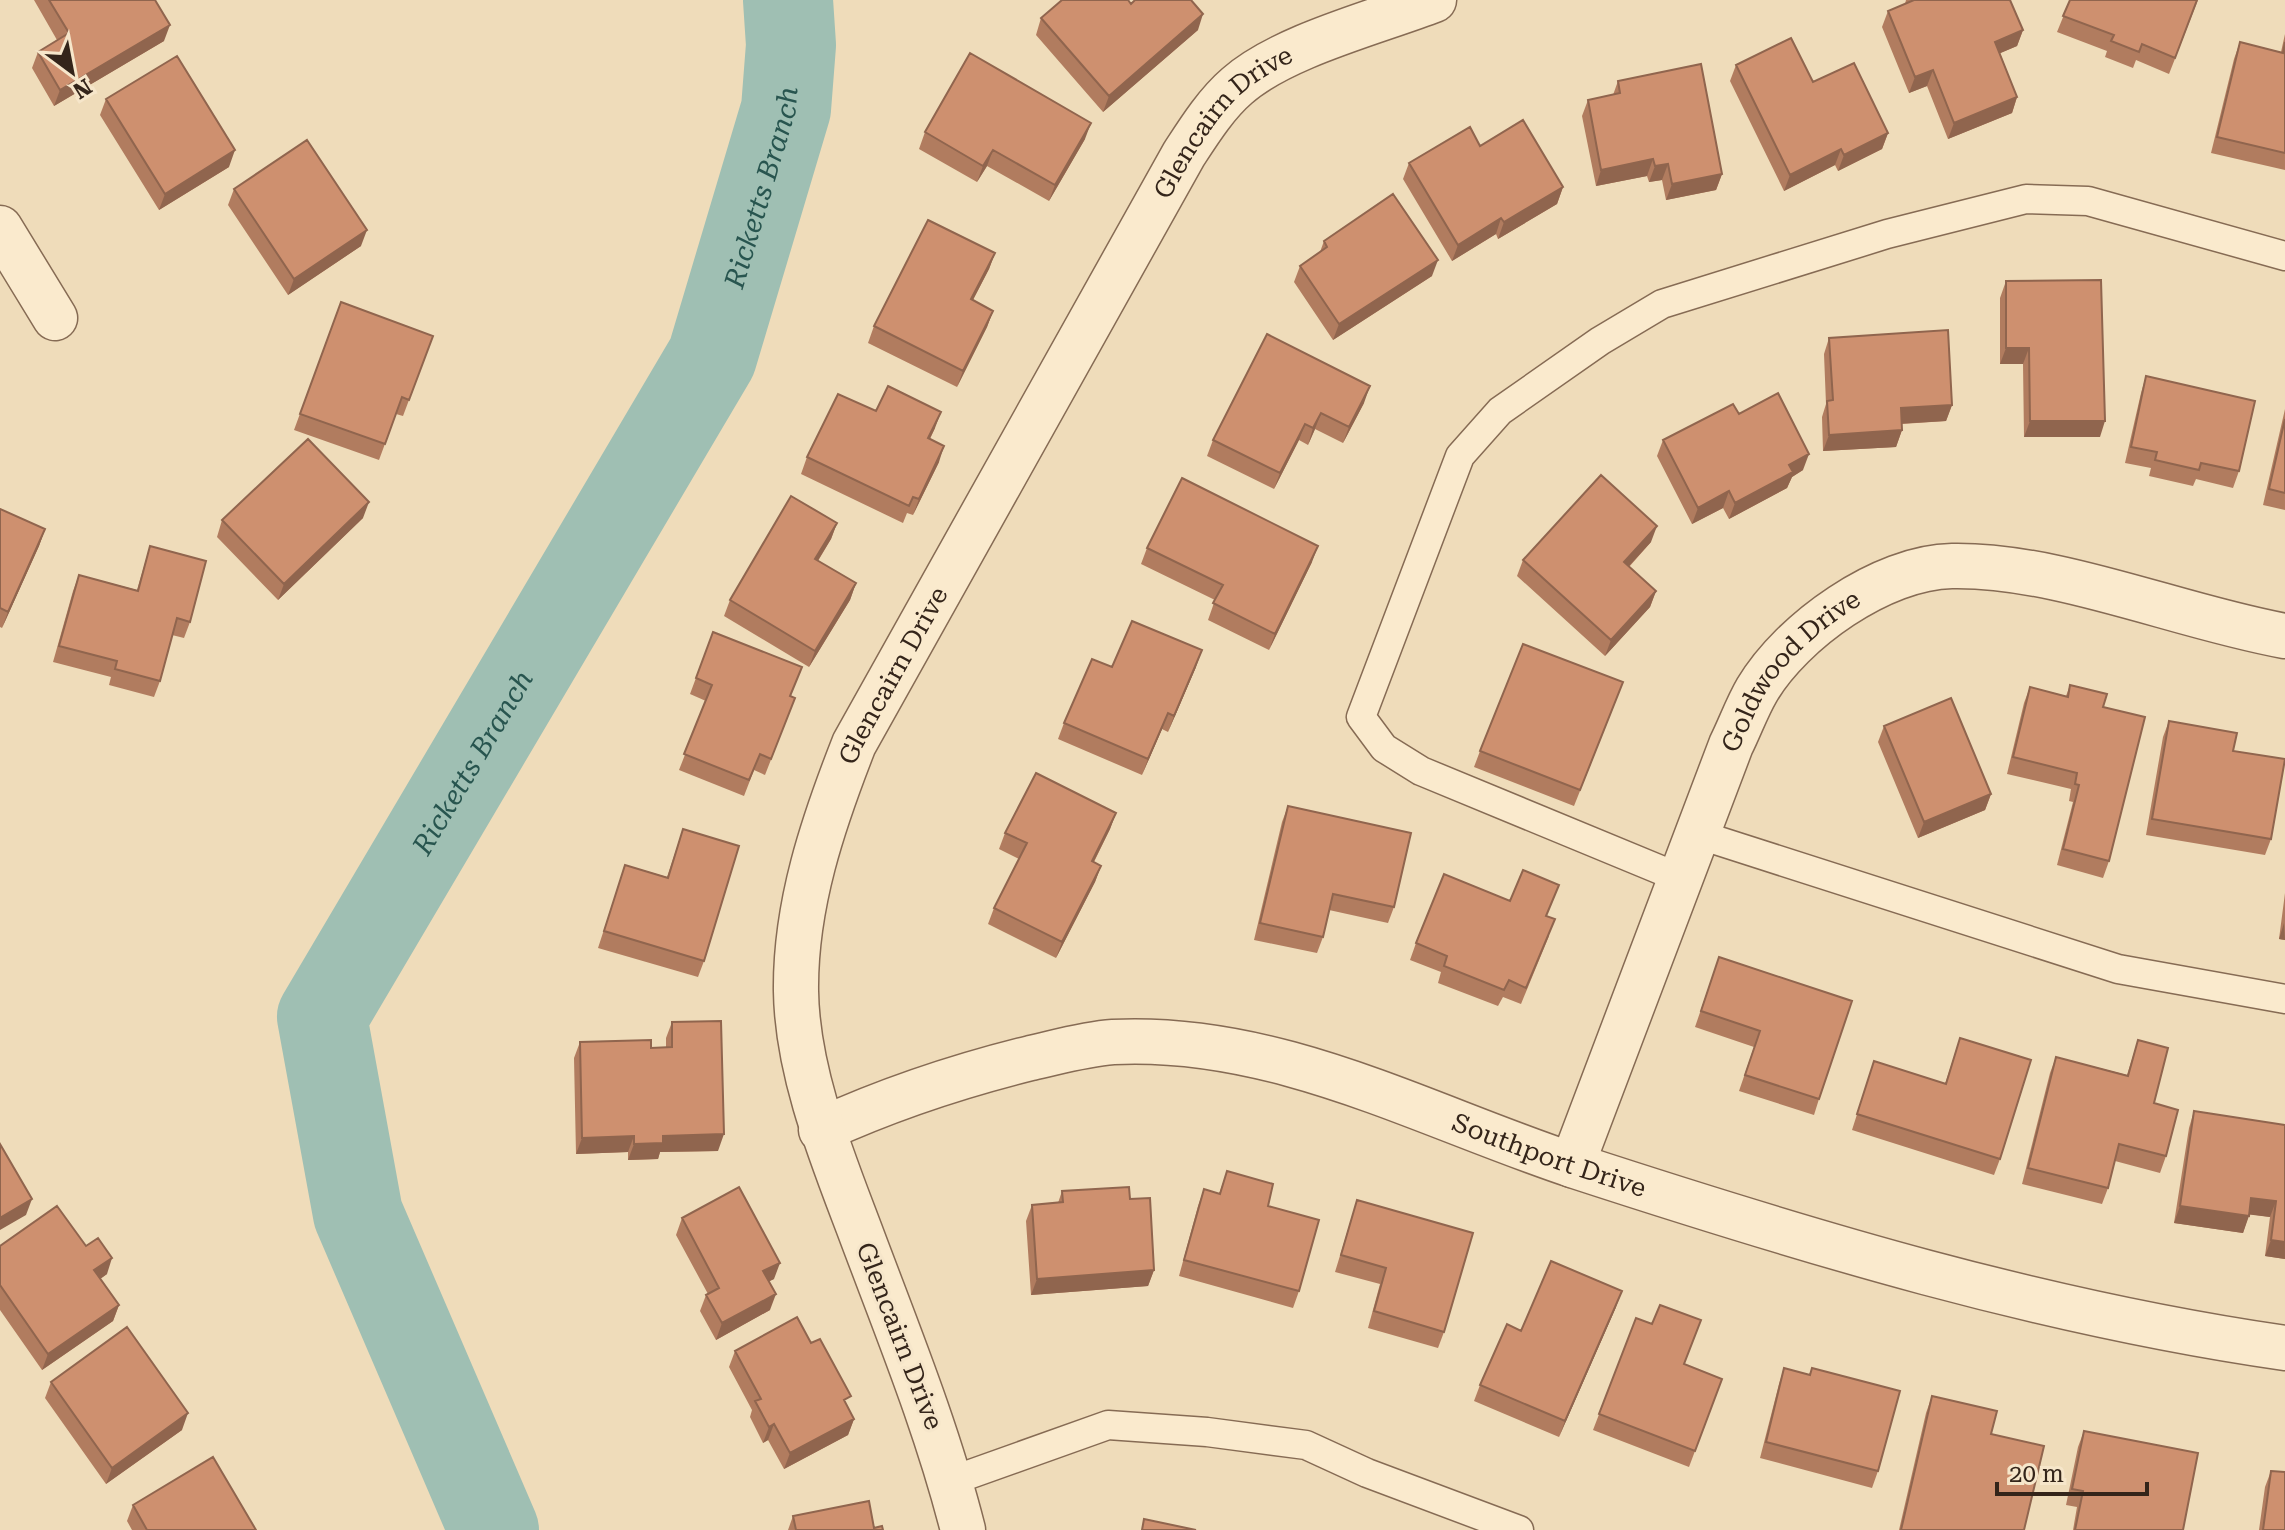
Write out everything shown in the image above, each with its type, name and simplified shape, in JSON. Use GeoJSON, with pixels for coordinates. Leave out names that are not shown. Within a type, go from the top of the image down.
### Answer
{"type":"FeatureCollection","features":[{"type":"Feature","properties":{"kind":"street","name":"Glencairn Drive"},"geometry":{"type":"LineString","coordinates":[[963,1530],[942,1449],[821,1130],[800,1032],[796,991],[805,896],[819,839],[854,744],[1176,168],[1205,124],[1237,86],[1278,59],[1434,0]]}},
{"type":"Feature","properties":{"kind":"street"},"geometry":{"type":"LineString","coordinates":[[0,228],[55,318]]}},
{"type":"Feature","properties":{"kind":"street","name":"Goldwood Drive"},"geometry":{"type":"LineString","coordinates":[[1572,1165],[1731,745],[1758,689],[1796,640],[1845,603],[1890,580],[1948,566],[2014,569],[2285,636]]}},
{"type":"Feature","properties":{"kind":"street","name":"Southport Drive"},"geometry":{"type":"LineString","coordinates":[[821,1130],[883,1102],[983,1070],[1069,1049],[1113,1042],[1215,1047],[1356,1081],[1572,1165],[1974,1288],[2185,1333],[2285,1348]]}},
{"type":"Feature","properties":{"kind":"lane"},"geometry":{"type":"LineString","coordinates":[[1680,878],[1421,771],[1384,748],[1361,717],[1460,456],[1500,411],[1600,341],[1662,304],[1887,234],[2026,199],[2088,201],[2285,256]]}},
{"type":"Feature","properties":{"kind":"lane"},"geometry":{"type":"LineString","coordinates":[[1697,834],[2118,969],[2285,999]]}},
{"type":"Feature","properties":{"kind":"lane"},"geometry":{"type":"LineString","coordinates":[[951,1481],[1108,1425],[1207,1432],[1306,1445],[1367,1473],[1519,1530]]}},
{"type":"Feature","properties":{"kind":"building"},"geometry":{"type":"Polygon","coordinates":[[[49,0],[155,0],[170,25],[60,90],[38,52],[69,33],[49,0]]]}},
{"type":"Feature","properties":{"kind":"building"},"geometry":{"type":"Polygon","coordinates":[[[1062,0],[1128,0],[1131,4],[1135,0],[1191,0],[1203,14],[1109,96],[1041,18],[1062,0]]]}},
{"type":"Feature","properties":{"kind":"building"},"geometry":{"type":"Polygon","coordinates":[[[1914,0],[2010,0],[2023,30],[1995,42],[2017,97],[1954,123],[1933,70],[1915,77],[1888,11],[1914,0]]]}},
{"type":"Feature","properties":{"kind":"building"},"geometry":{"type":"Polygon","coordinates":[[[2070,0],[2197,0],[2175,58],[2142,44],[2139,52],[2111,41],[2114,35],[2063,16],[2070,0]]]}},
{"type":"Feature","properties":{"kind":"building"},"geometry":{"type":"Polygon","coordinates":[[[1791,38],[1813,82],[1854,63],[1888,133],[1844,155],[1841,149],[1790,175],[1736,65],[1791,38]]]}},
{"type":"Feature","properties":{"kind":"building"},"geometry":{"type":"Polygon","coordinates":[[[2240,42],[2283,53],[2285,42],[2285,153],[2217,137],[2240,42]]]}},
{"type":"Feature","properties":{"kind":"building"},"geometry":{"type":"Polygon","coordinates":[[[970,53],[1091,123],[1055,185],[993,150],[983,166],[925,132],[970,53]]]}},
{"type":"Feature","properties":{"kind":"building"},"geometry":{"type":"Polygon","coordinates":[[[177,56],[235,150],[165,194],[106,99],[177,56]]]}},
{"type":"Feature","properties":{"kind":"building"},"geometry":{"type":"Polygon","coordinates":[[[1701,64],[1722,174],[1672,184],[1668,164],[1655,166],[1653,159],[1601,170],[1588,100],[1620,93],[1618,81],[1701,64]]]}},
{"type":"Feature","properties":{"kind":"building"},"geometry":{"type":"Polygon","coordinates":[[[1523,120],[1563,187],[1504,222],[1501,218],[1458,245],[1409,163],[1470,127],[1480,146],[1523,120]]]}},
{"type":"Feature","properties":{"kind":"building"},"geometry":{"type":"Polygon","coordinates":[[[307,140],[367,230],[294,279],[234,189],[307,140]]]}},
{"type":"Feature","properties":{"kind":"building"},"geometry":{"type":"Polygon","coordinates":[[[1393,194],[1438,260],[1339,324],[1300,266],[1327,247],[1324,241],[1393,194]]]}},
{"type":"Feature","properties":{"kind":"building"},"geometry":{"type":"Polygon","coordinates":[[[928,220],[995,253],[971,299],[993,311],[963,371],[874,326],[928,220]]]}},
{"type":"Feature","properties":{"kind":"building"},"geometry":{"type":"Polygon","coordinates":[[[2101,280],[2105,421],[2030,421],[2029,348],[2006,348],[2006,281],[2101,280]]]}},
{"type":"Feature","properties":{"kind":"building"},"geometry":{"type":"Polygon","coordinates":[[[341,302],[433,336],[409,400],[402,397],[385,444],[300,414],[341,302]]]}},
{"type":"Feature","properties":{"kind":"building"},"geometry":{"type":"Polygon","coordinates":[[[1948,330],[1952,405],[1901,408],[1902,430],[1829,435],[1827,401],[1833,400],[1829,338],[1948,330]]]}},
{"type":"Feature","properties":{"kind":"building"},"geometry":{"type":"Polygon","coordinates":[[[1267,334],[1370,386],[1349,427],[1321,413],[1313,428],[1305,424],[1280,473],[1213,440],[1267,334]]]}},
{"type":"Feature","properties":{"kind":"building"},"geometry":{"type":"Polygon","coordinates":[[[2146,376],[2255,401],[2239,471],[2201,463],[2199,470],[2155,460],[2157,452],[2131,447],[2146,376]]]}},
{"type":"Feature","properties":{"kind":"building"},"geometry":{"type":"Polygon","coordinates":[[[888,386],[941,412],[928,438],[944,446],[919,499],[913,497],[909,506],[807,457],[838,394],[876,411],[888,386]]]}},
{"type":"Feature","properties":{"kind":"building"},"geometry":{"type":"Polygon","coordinates":[[[1778,393],[1809,454],[1789,465],[1793,472],[1735,503],[1729,491],[1698,508],[1663,440],[1733,404],[1739,414],[1778,393]]]}},
{"type":"Feature","properties":{"kind":"building"},"geometry":{"type":"Polygon","coordinates":[[[2285,419],[2285,493],[2269,489],[2285,419]]]}},
{"type":"Feature","properties":{"kind":"building"},"geometry":{"type":"Polygon","coordinates":[[[308,439],[369,502],[284,584],[222,520],[308,439]]]}},
{"type":"Feature","properties":{"kind":"building"},"geometry":{"type":"Polygon","coordinates":[[[1601,475],[1657,526],[1624,562],[1656,591],[1611,640],[1523,560],[1601,475]]]}},
{"type":"Feature","properties":{"kind":"building"},"geometry":{"type":"Polygon","coordinates":[[[1182,478],[1318,546],[1275,634],[1213,603],[1223,585],[1147,548],[1182,478]]]}},
{"type":"Feature","properties":{"kind":"building"},"geometry":{"type":"Polygon","coordinates":[[[791,496],[837,523],[815,559],[856,583],[815,651],[730,600],[791,496]]]}},
{"type":"Feature","properties":{"kind":"building"},"geometry":{"type":"Polygon","coordinates":[[[0,509],[45,529],[8,612],[0,608],[0,509]]]}},
{"type":"Feature","properties":{"kind":"building"},"geometry":{"type":"Polygon","coordinates":[[[150,546],[206,561],[190,622],[177,618],[160,681],[115,669],[117,661],[59,646],[79,575],[138,591],[150,546]]]}},
{"type":"Feature","properties":{"kind":"building"},"geometry":{"type":"Polygon","coordinates":[[[1132,621],[1202,650],[1174,716],[1168,713],[1148,759],[1064,723],[1092,659],[1112,667],[1132,621]]]}},
{"type":"Feature","properties":{"kind":"building"},"geometry":{"type":"Polygon","coordinates":[[[713,632],[802,667],[790,696],[795,698],[771,759],[760,754],[749,780],[684,754],[712,685],[696,678],[713,632]]]}},
{"type":"Feature","properties":{"kind":"building"},"geometry":{"type":"Polygon","coordinates":[[[1523,644],[1623,682],[1580,790],[1480,751],[1523,644]]]}},
{"type":"Feature","properties":{"kind":"building"},"geometry":{"type":"Polygon","coordinates":[[[2070,685],[2107,694],[2103,707],[2145,717],[2109,861],[2063,849],[2079,785],[2075,784],[2077,773],[2013,757],[2030,687],[2068,697],[2070,685]]]}},
{"type":"Feature","properties":{"kind":"building"},"geometry":{"type":"Polygon","coordinates":[[[1951,698],[1991,794],[1924,822],[1884,726],[1951,698]]]}},
{"type":"Feature","properties":{"kind":"building"},"geometry":{"type":"Polygon","coordinates":[[[2169,721],[2237,733],[2233,751],[2285,759],[2271,839],[2152,819],[2169,721]]]}},
{"type":"Feature","properties":{"kind":"building"},"geometry":{"type":"Polygon","coordinates":[[[1036,773],[1116,813],[1092,861],[1101,866],[1062,942],[994,908],[1027,843],[1005,833],[1036,773]]]}},
{"type":"Feature","properties":{"kind":"building"},"geometry":{"type":"Polygon","coordinates":[[[1288,806],[1411,833],[1394,907],[1333,894],[1323,937],[1260,923],[1288,806]]]}},
{"type":"Feature","properties":{"kind":"building"},"geometry":{"type":"Polygon","coordinates":[[[683,829],[739,846],[704,961],[604,931],[625,865],[668,878],[683,829]]]}},
{"type":"Feature","properties":{"kind":"building"},"geometry":{"type":"Polygon","coordinates":[[[1523,870],[1559,885],[1546,916],[1555,919],[1526,988],[1509,980],[1504,990],[1444,966],[1447,956],[1416,943],[1444,874],[1510,901],[1523,870]]]}},
{"type":"Feature","properties":{"kind":"building"},"geometry":{"type":"Polygon","coordinates":[[[1719,957],[1852,1001],[1819,1099],[1745,1075],[1760,1031],[1701,1011],[1719,957]]]}},
{"type":"Feature","properties":{"kind":"building"},"geometry":{"type":"Polygon","coordinates":[[[721,1021],[724,1134],[663,1136],[663,1143],[634,1144],[634,1136],[582,1138],[580,1042],[651,1040],[651,1048],[672,1047],[672,1022],[721,1021]]]}},
{"type":"Feature","properties":{"kind":"building"},"geometry":{"type":"Polygon","coordinates":[[[1960,1038],[2031,1060],[2000,1159],[1857,1114],[1874,1061],[1946,1084],[1960,1038]]]}},
{"type":"Feature","properties":{"kind":"building"},"geometry":{"type":"Polygon","coordinates":[[[2138,1040],[2168,1048],[2154,1103],[2178,1110],[2166,1156],[2119,1144],[2108,1188],[2028,1168],[2056,1057],[2128,1076],[2138,1040]]]}},
{"type":"Feature","properties":{"kind":"building"},"geometry":{"type":"Polygon","coordinates":[[[2194,1111],[2285,1125],[2285,1242],[2271,1240],[2276,1201],[2251,1198],[2249,1216],[2180,1206],[2194,1111]]]}},
{"type":"Feature","properties":{"kind":"building"},"geometry":{"type":"Polygon","coordinates":[[[0,1144],[32,1199],[0,1218],[0,1144]]]}},
{"type":"Feature","properties":{"kind":"building"},"geometry":{"type":"Polygon","coordinates":[[[1227,1171],[1273,1184],[1268,1206],[1319,1220],[1299,1291],[1184,1260],[1204,1189],[1220,1194],[1227,1171]]]}},
{"type":"Feature","properties":{"kind":"building"},"geometry":{"type":"Polygon","coordinates":[[[739,1187],[780,1263],[763,1271],[776,1294],[722,1323],[706,1295],[719,1288],[682,1218],[739,1187]]]}},
{"type":"Feature","properties":{"kind":"building"},"geometry":{"type":"Polygon","coordinates":[[[1129,1187],[1130,1199],[1150,1198],[1154,1270],[1037,1279],[1032,1205],[1063,1202],[1062,1191],[1129,1187]]]}},
{"type":"Feature","properties":{"kind":"building"},"geometry":{"type":"Polygon","coordinates":[[[1357,1200],[1473,1233],[1444,1332],[1374,1311],[1386,1268],[1341,1255],[1357,1200]]]}},
{"type":"Feature","properties":{"kind":"building"},"geometry":{"type":"Polygon","coordinates":[[[57,1206],[86,1246],[98,1238],[112,1258],[94,1270],[119,1305],[48,1354],[0,1285],[0,1246],[57,1206]]]}},
{"type":"Feature","properties":{"kind":"building"},"geometry":{"type":"Polygon","coordinates":[[[1551,1261],[1622,1291],[1565,1421],[1480,1385],[1507,1324],[1521,1331],[1551,1261]]]}},
{"type":"Feature","properties":{"kind":"building"},"geometry":{"type":"Polygon","coordinates":[[[1660,1305],[1701,1320],[1684,1364],[1722,1379],[1695,1451],[1599,1414],[1636,1318],[1652,1324],[1660,1305]]]}},
{"type":"Feature","properties":{"kind":"building"},"geometry":{"type":"Polygon","coordinates":[[[797,1317],[811,1343],[820,1339],[851,1396],[844,1400],[854,1419],[790,1453],[774,1424],[769,1427],[755,1401],[761,1399],[735,1351],[797,1317]]]}},
{"type":"Feature","properties":{"kind":"building"},"geometry":{"type":"Polygon","coordinates":[[[127,1327],[188,1413],[112,1468],[51,1382],[127,1327]]]}},
{"type":"Feature","properties":{"kind":"building"},"geometry":{"type":"Polygon","coordinates":[[[1784,1368],[1810,1375],[1812,1368],[1900,1391],[1878,1471],[1766,1442],[1784,1368]]]}},
{"type":"Feature","properties":{"kind":"building"},"geometry":{"type":"Polygon","coordinates":[[[1932,1396],[1997,1411],[1991,1434],[2044,1446],[2024,1530],[1901,1530],[1932,1396]]]}},
{"type":"Feature","properties":{"kind":"building"},"geometry":{"type":"Polygon","coordinates":[[[2084,1431],[2198,1453],[2183,1530],[2075,1530],[2083,1491],[2072,1489],[2084,1431]]]}},
{"type":"Feature","properties":{"kind":"building"},"geometry":{"type":"Polygon","coordinates":[[[213,1457],[256,1530],[147,1530],[133,1505],[213,1457]]]}},
{"type":"Feature","properties":{"kind":"building"},"geometry":{"type":"Polygon","coordinates":[[[2271,1471],[2285,1472],[2285,1530],[2263,1530],[2271,1471]]]}},
{"type":"Feature","properties":{"kind":"building"},"geometry":{"type":"Polygon","coordinates":[[[869,1501],[874,1528],[882,1526],[883,1530],[796,1530],[793,1516],[869,1501]]]}},
{"type":"Feature","properties":{"kind":"building"},"geometry":{"type":"Polygon","coordinates":[[[1144,1519],[1196,1530],[1142,1530],[1144,1519]]]}},
{"type":"Feature","properties":{"kind":"waterway","name":"Ricketts Branch"},"geometry":{"type":"LineString","coordinates":[[494,1530],[358,1214],[322,1017],[712,357],[786,109],[791,45],[788,0]]}}]}
